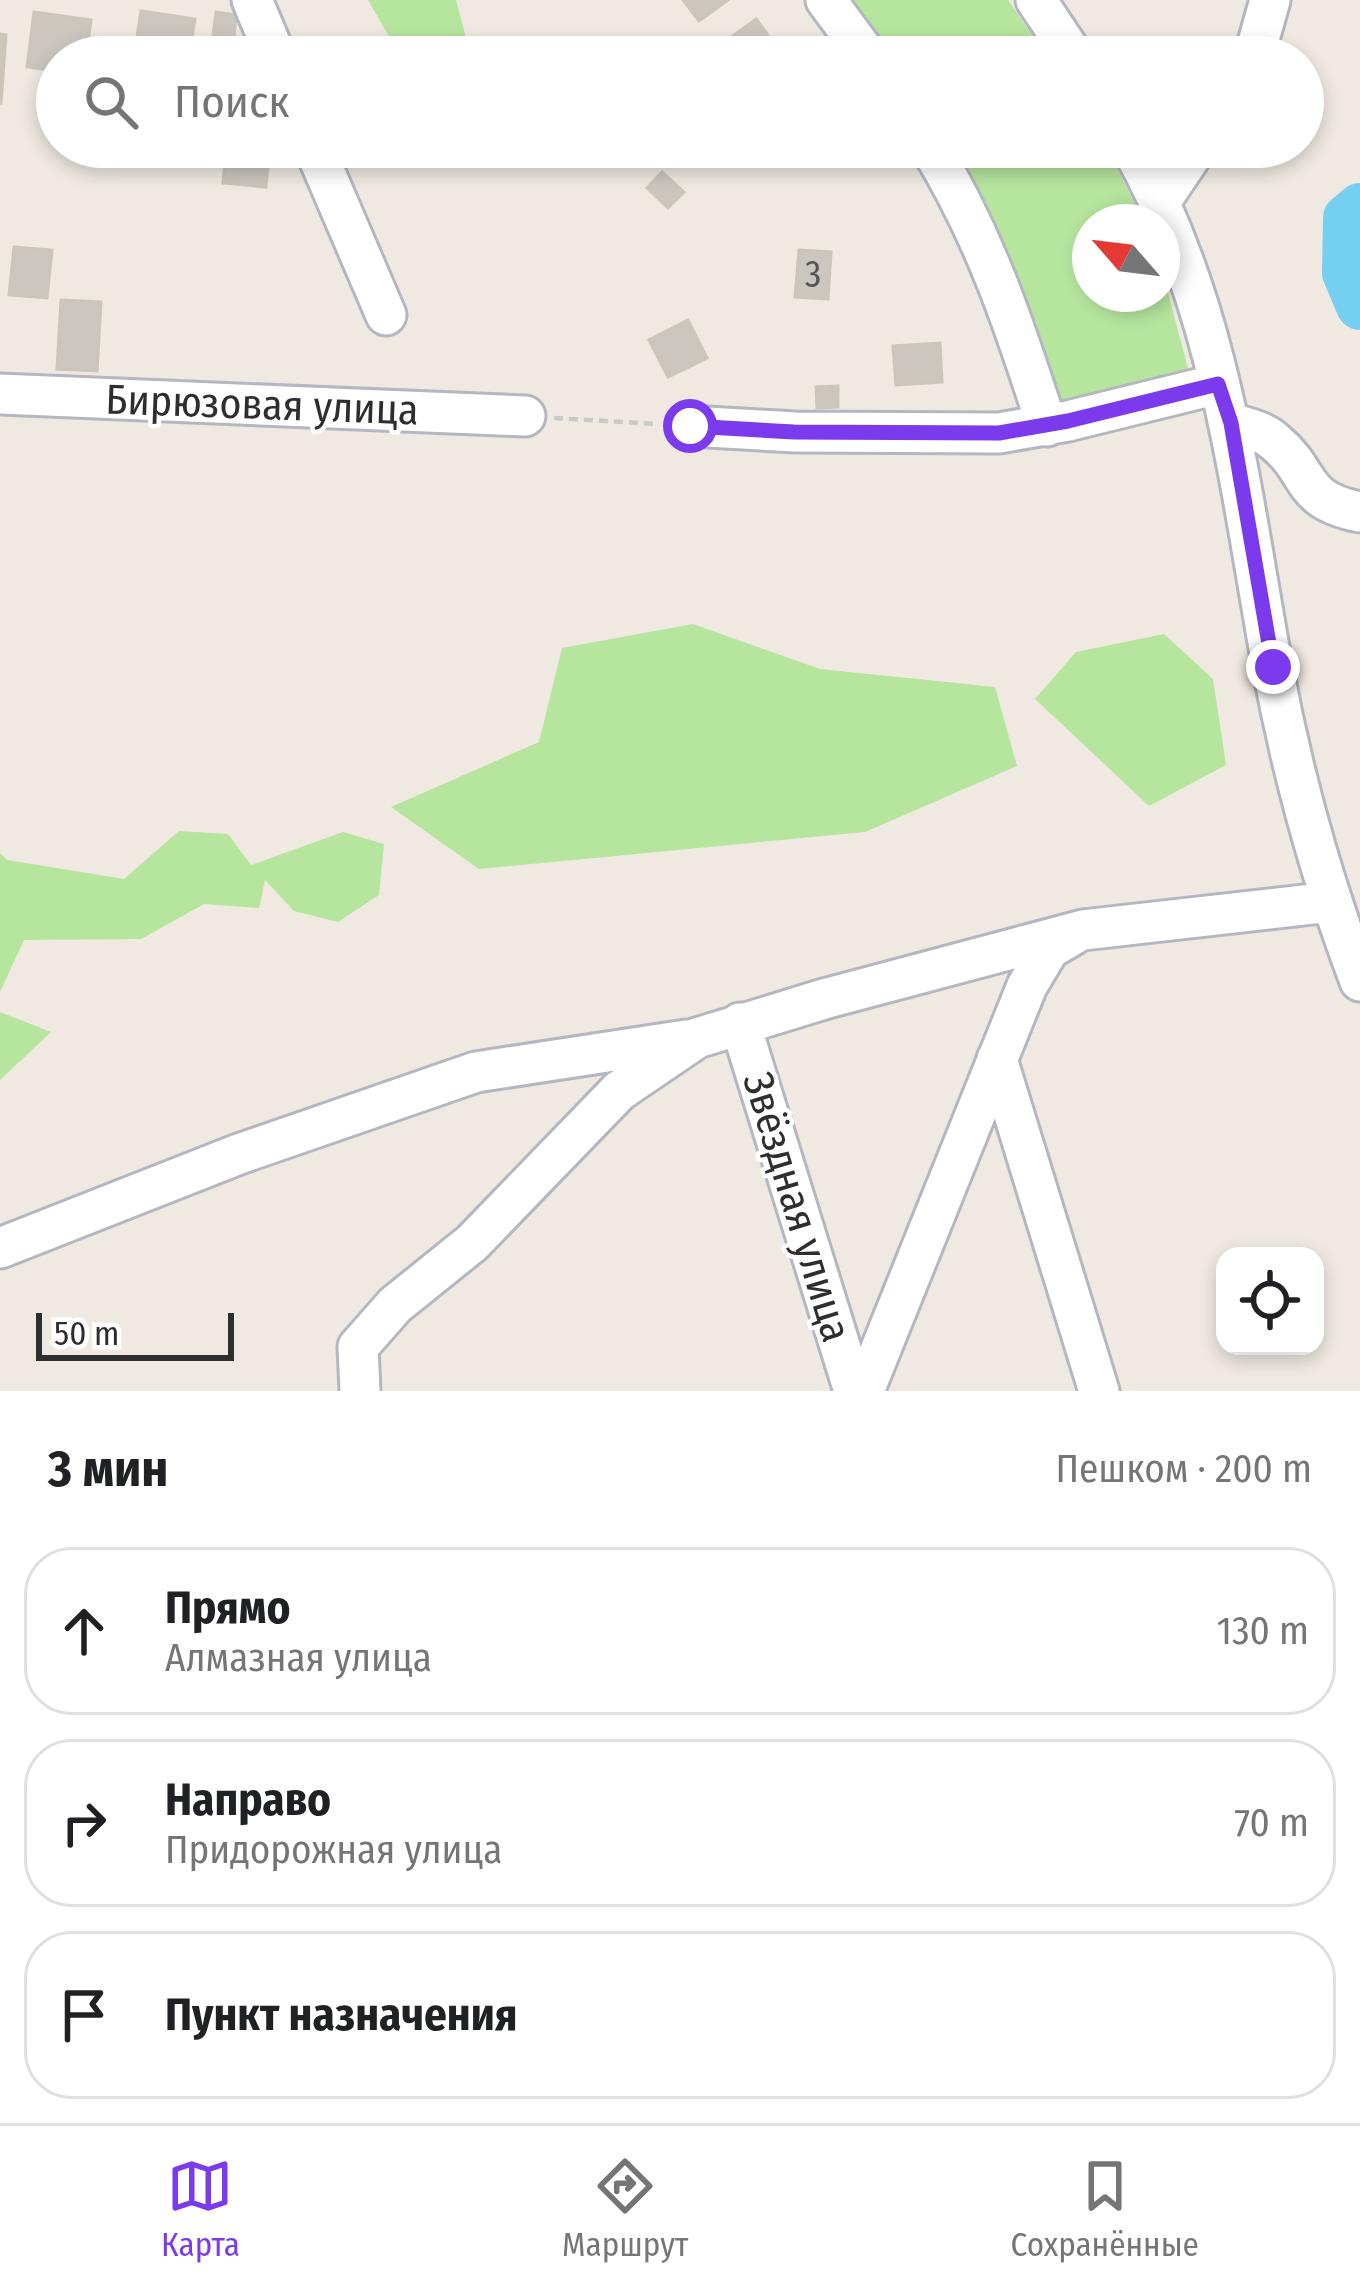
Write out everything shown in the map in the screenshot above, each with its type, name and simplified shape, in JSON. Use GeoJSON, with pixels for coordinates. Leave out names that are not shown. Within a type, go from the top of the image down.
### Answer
{"type":"FeatureCollection","features":[{"type":"Feature","properties":{"kind":"street"},"geometry":{"type":"LineString","coordinates":[[252,0],[267,36]]}},
{"type":"Feature","properties":{"kind":"street"},"geometry":{"type":"LineString","coordinates":[[826,0],[853,36]]}},
{"type":"Feature","properties":{"kind":"street"},"geometry":{"type":"LineString","coordinates":[[1036,0],[1060,36]]}},
{"type":"Feature","properties":{"kind":"street"},"geometry":{"type":"LineString","coordinates":[[1260,36],[1270,0]]}},
{"type":"Feature","properties":{"kind":"street"},"geometry":{"type":"LineString","coordinates":[[323,168],[386,315]]}},
{"type":"Feature","properties":{"kind":"street"},"geometry":{"type":"LineString","coordinates":[[942,168],[977,228],[1047,426]]}},
{"type":"Feature","properties":{"kind":"street"},"geometry":{"type":"LineString","coordinates":[[1142,168],[1190,278],[1231,423],[1292,760],[1330,902],[1360,981]]}},
{"type":"Feature","properties":{"kind":"street"},"geometry":{"type":"LineString","coordinates":[[1160,202],[1183,168]]}},
{"type":"Feature","properties":{"kind":"street"},"geometry":{"type":"LineString","coordinates":[[690,426],[999,433],[1047,426],[1218,384]]}},
{"type":"Feature","properties":{"kind":"street","name":"Бирюзовая улица"},"geometry":{"type":"LineString","coordinates":[[0,394],[525,416]]}},
{"type":"Feature","properties":{"kind":"street"},"geometry":{"type":"LineString","coordinates":[[1231,423],[1280,445],[1312,492],[1334,507],[1360,512]]}},
{"type":"Feature","properties":{"kind":"street"},"geometry":{"type":"LineString","coordinates":[[0,1248],[239,1154],[476,1072],[697,1038],[740,1022],[1083,930],[1330,902]]}},
{"type":"Feature","properties":{"kind":"street"},"geometry":{"type":"LineString","coordinates":[[864,1391],[1028,986],[1049,949],[1083,930]]}},
{"type":"Feature","properties":{"kind":"street","name":"Звёздная улица"},"geometry":{"type":"LineString","coordinates":[[740,1022],[854,1391]]}},
{"type":"Feature","properties":{"kind":"street"},"geometry":{"type":"LineString","coordinates":[[360,1391],[358,1347],[394,1305],[472,1244],[619,1091],[697,1038]]}},
{"type":"Feature","properties":{"kind":"street"},"geometry":{"type":"LineString","coordinates":[[997,1059],[1099,1391]]}},
{"type":"Feature","properties":{"kind":"path"},"geometry":{"type":"LineString","coordinates":[[525,416],[690,426]]}},
{"type":"Feature","properties":{"kind":"green space"},"geometry":{"type":"Polygon","coordinates":[[[368,0],[456,0],[465,36],[389,36],[368,0]]]}},
{"type":"Feature","properties":{"kind":"green space"},"geometry":{"type":"Polygon","coordinates":[[[845,0],[1008,0],[1033,36],[869,36],[845,0]]]}},
{"type":"Feature","properties":{"kind":"green space"},"geometry":{"type":"Polygon","coordinates":[[[949,168],[1117,168],[1135,204],[1072,204],[1072,312],[1173,312],[1190,376],[1058,410],[949,168]]]}},
{"type":"Feature","properties":{"kind":"green space"},"geometry":{"type":"Polygon","coordinates":[[[693,624],[820,669],[995,687],[1017,766],[865,832],[479,869],[391,807],[539,742],[562,648],[693,624]]]}},
{"type":"Feature","properties":{"kind":"green space"},"geometry":{"type":"Polygon","coordinates":[[[1164,634],[1213,679],[1226,765],[1149,806],[1035,699],[1076,652],[1164,634]]]}},
{"type":"Feature","properties":{"kind":"green space"},"geometry":{"type":"Polygon","coordinates":[[[179,831],[228,834],[251,865],[343,832],[384,844],[379,895],[338,922],[294,911],[265,880],[259,908],[204,904],[141,939],[24,940],[0,992],[0,853],[7,860],[124,879],[179,831]]]}},
{"type":"Feature","properties":{"kind":"green space"},"geometry":{"type":"Polygon","coordinates":[[[0,1012],[51,1032],[0,1080],[0,1012]]]}},
{"type":"Feature","properties":{"kind":"building"},"geometry":{"type":"Polygon","coordinates":[[[683,0],[728,0],[699,21],[683,0]]]}},
{"type":"Feature","properties":{"kind":"building"},"geometry":{"type":"Polygon","coordinates":[[[141,11],[195,19],[192,36],[137,36],[141,11]]]}},
{"type":"Feature","properties":{"kind":"building"},"geometry":{"type":"Polygon","coordinates":[[[34,12],[91,20],[89,36],[36,36],[36,68],[27,67],[34,12]]]}},
{"type":"Feature","properties":{"kind":"building"},"geometry":{"type":"Polygon","coordinates":[[[216,12],[236,15],[234,36],[213,36],[216,12]]]}},
{"type":"Feature","properties":{"kind":"building"},"geometry":{"type":"Polygon","coordinates":[[[756,19],[769,36],[733,36],[756,19]]]}},
{"type":"Feature","properties":{"kind":"building"},"geometry":{"type":"Polygon","coordinates":[[[0,34],[6,35],[1,103],[0,103],[0,34]]]}},
{"type":"Feature","properties":{"kind":"building"},"geometry":{"type":"Polygon","coordinates":[[[224,168],[268,168],[266,187],[223,183],[224,168]]]}},
{"type":"Feature","properties":{"kind":"building"},"geometry":{"type":"Polygon","coordinates":[[[662,172],[684,192],[668,208],[647,188],[662,172]]]}},
{"type":"Feature","properties":{"kind":"building"},"geometry":{"type":"Polygon","coordinates":[[[14,247],[52,250],[47,298],[9,295],[14,247]]]}},
{"type":"Feature","properties":{"kind":"building"},"geometry":{"type":"Polygon","coordinates":[[[799,250],[831,252],[828,299],[795,297],[799,250]]]}},
{"type":"Feature","properties":{"kind":"building"},"geometry":{"type":"Polygon","coordinates":[[[61,300],[101,302],[97,371],[57,369],[61,300]]]}},
{"type":"Feature","properties":{"kind":"building"},"geometry":{"type":"Polygon","coordinates":[[[688,320],[707,358],[668,377],[649,340],[688,320]]]}},
{"type":"Feature","properties":{"kind":"building"},"geometry":{"type":"Polygon","coordinates":[[[940,343],[942,382],[896,385],[893,346],[940,343]]]}},
{"type":"Feature","properties":{"kind":"building"},"geometry":{"type":"Polygon","coordinates":[[[838,386],[838,407],[817,408],[816,387],[838,386]]]}},
{"type":"Feature","properties":{"kind":"waterway"},"geometry":{"type":"LineString","coordinates":[[1360,207],[1347,218],[1346,273],[1360,306]]}},
{"type":"Feature","properties":{"kind":"route"},"geometry":{"type":"LineString","coordinates":[[690,426],[794,432],[999,433],[1218,384],[1231,423],[1273,667]]}}]}
